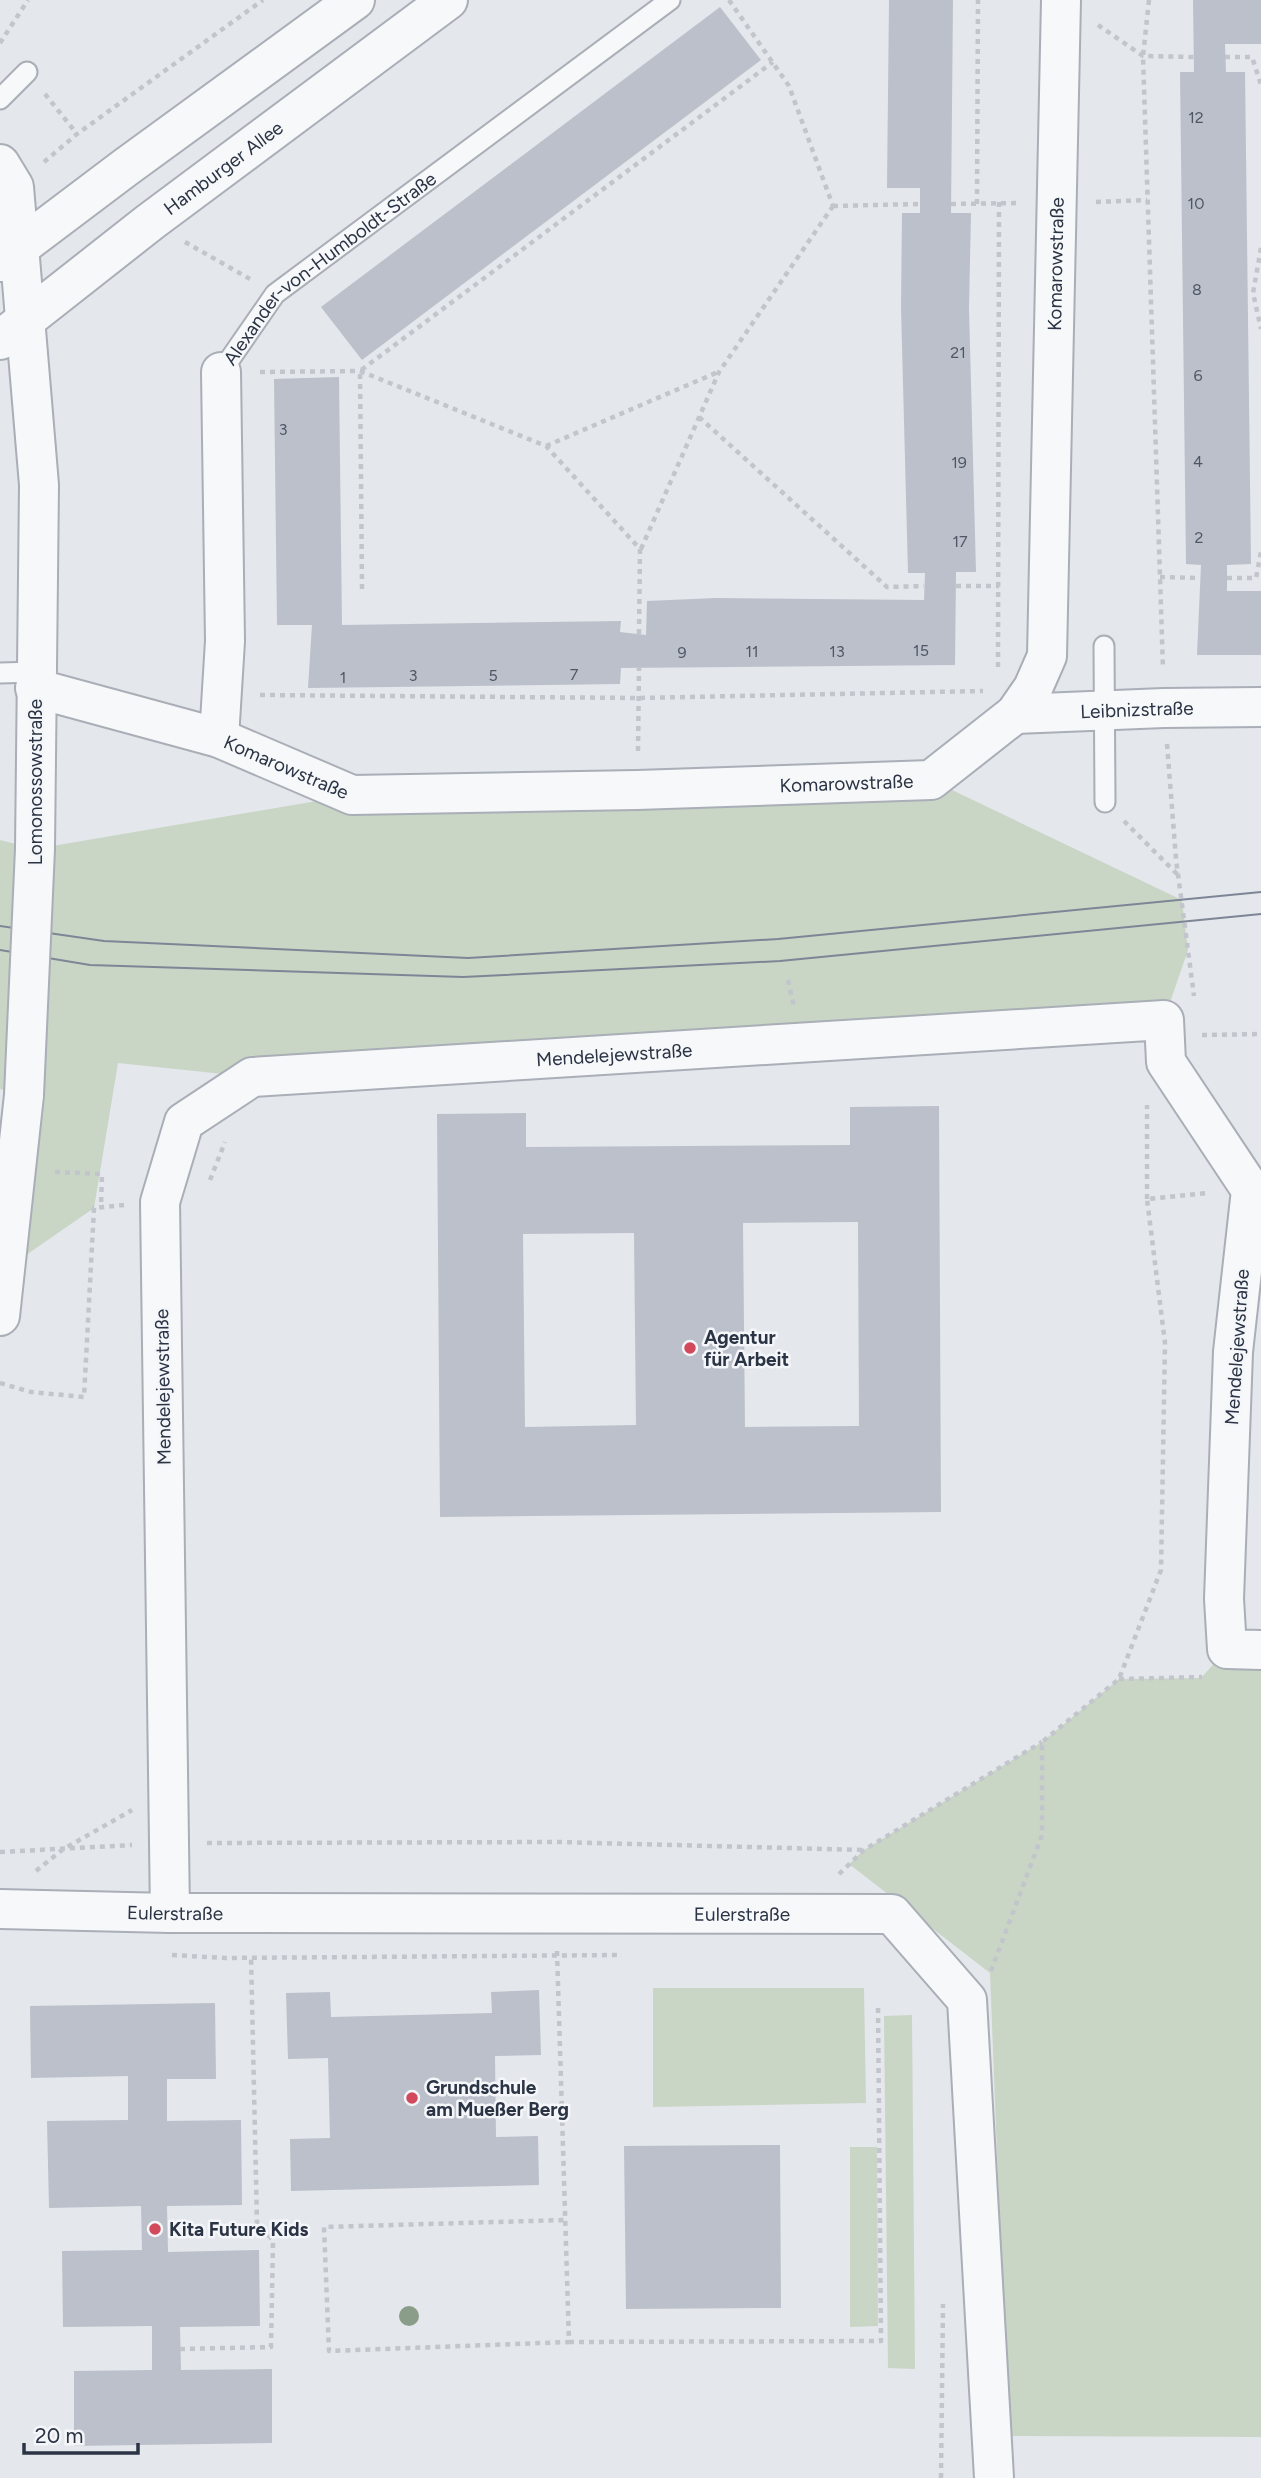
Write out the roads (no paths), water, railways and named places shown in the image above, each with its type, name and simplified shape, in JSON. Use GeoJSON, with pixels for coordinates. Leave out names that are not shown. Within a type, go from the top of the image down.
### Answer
{"type":"FeatureCollection","features":[{"type":"Feature","properties":{"kind":"street"},"geometry":{"type":"LineString","coordinates":[[10,255],[355,0]]}},
{"type":"Feature","properties":{"kind":"street","name":"Hamburger Allee"},"geometry":{"type":"LineString","coordinates":[[13,330],[150,222],[448,0]]}},
{"type":"Feature","properties":{"kind":"street","name":"Komarowstraße"},"geometry":{"type":"LineString","coordinates":[[24,677],[219,738],[352,796],[931,780],[1016,698],[1047,656],[1061,0]]}},
{"type":"Feature","properties":{"kind":"street"},"geometry":{"type":"LineString","coordinates":[[7,176],[10,255]]}},
{"type":"Feature","properties":{"kind":"street","name":"Lomonossowstraße"},"geometry":{"type":"LineString","coordinates":[[1,1308],[24,1095],[35,849],[24,677],[39,485],[13,330],[10,255]]}},
{"type":"Feature","properties":{"kind":"street","name":"Alexander-von-Humboldt-Straße"},"geometry":{"type":"LineString","coordinates":[[219,738],[225,641],[220,372]]}},
{"type":"Feature","properties":{"kind":"street","name":"Leibnizstraße"},"geometry":{"type":"LineString","coordinates":[[1016,698],[1104,710],[1261,707]]}},
{"type":"Feature","properties":{"kind":"street","name":"Mendelejewstraße"},"geometry":{"type":"LineString","coordinates":[[170,1913],[160,1202],[184,1122],[252,1076],[1164,1020],[1166,1062],[1251,1189],[1233,1352],[1224,1600],[1244,1650]]}},
{"type":"Feature","properties":{"kind":"street","name":"Eulerstraße"},"geometry":{"type":"LineString","coordinates":[[0,1909],[170,1913],[892,1914],[967,2000],[994,2478]]}},
{"type":"Feature","properties":{"kind":"lane","name":"Alexander-von-Humboldt-Straße"},"geometry":{"type":"LineString","coordinates":[[220,372],[275,294],[670,0]]}},
{"type":"Feature","properties":{"kind":"lane"},"geometry":{"type":"LineString","coordinates":[[0,99],[27,72]]}},
{"type":"Feature","properties":{"kind":"lane"},"geometry":{"type":"LineString","coordinates":[[1104,646],[1105,802]]}},
{"type":"Feature","properties":{"kind":"tram line"},"geometry":{"type":"LineString","coordinates":[[0,926],[104,941],[468,958],[778,939],[1261,892]]}},
{"type":"Feature","properties":{"kind":"tram line"},"geometry":{"type":"LineString","coordinates":[[0,950],[90,965],[463,977],[780,961],[1261,914]]}},
{"type":"Feature","properties":{"kind":"place","name":"Agentur für Arbeit"},"geometry":{"type":"Point","coordinates":[690,1348]}},
{"type":"Feature","properties":{"kind":"place","name":"Grundschule am Mueßer Berg"},"geometry":{"type":"Point","coordinates":[412,2098]}},
{"type":"Feature","properties":{"kind":"place","name":"Kita Future Kids"},"geometry":{"type":"Point","coordinates":[155,2229]}}]}
